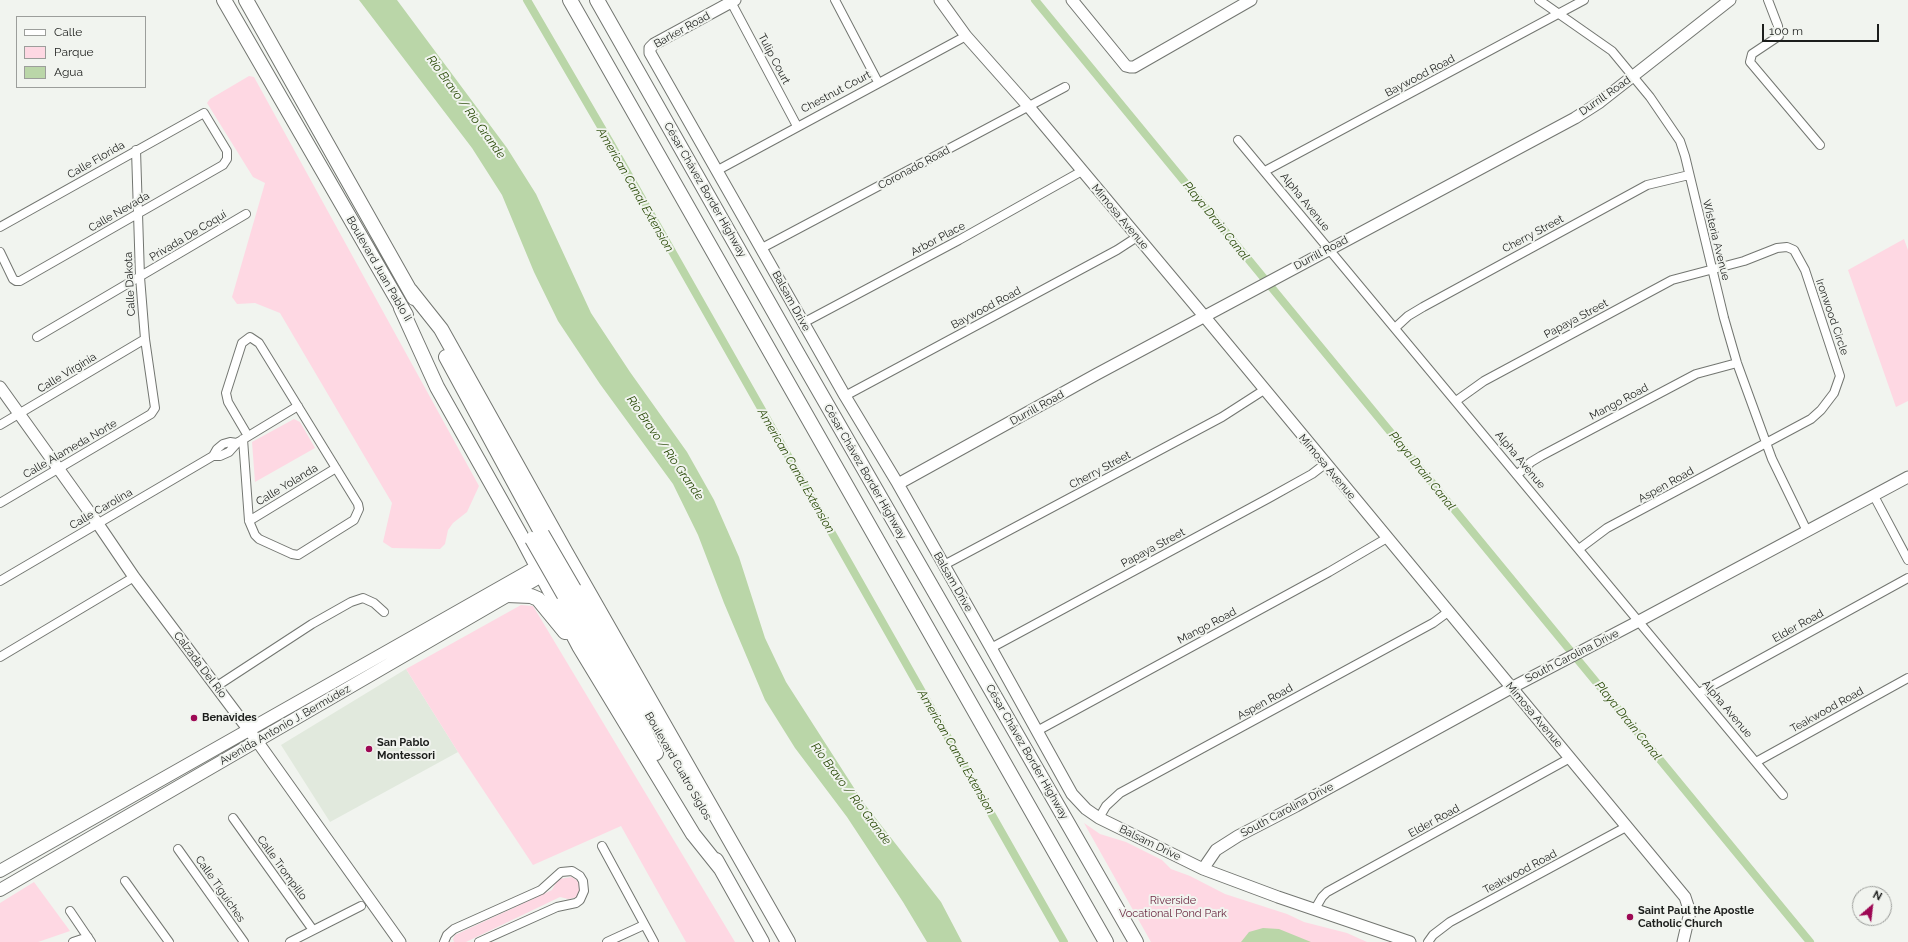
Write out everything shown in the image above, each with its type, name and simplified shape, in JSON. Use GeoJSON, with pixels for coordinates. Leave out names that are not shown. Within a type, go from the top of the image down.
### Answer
{"type":"FeatureCollection","features":[{"type":"Feature","properties":{"kind":"highway","name":"Boulevard Juan Pablo II"},"geometry":{"type":"LineString","coordinates":[[224,0],[444,383],[537,535]]}},
{"type":"Feature","properties":{"kind":"highway","name":"Boulevard Juan Pablo II"},"geometry":{"type":"LineString","coordinates":[[246,0],[410,290],[451,366],[537,535]]}},
{"type":"Feature","properties":{"kind":"highway","name":"César Chávez Border Highway"},"geometry":{"type":"LineString","coordinates":[[570,0],[1106,942]]}},
{"type":"Feature","properties":{"kind":"highway","name":"César Chávez Border Highway"},"geometry":{"type":"LineString","coordinates":[[596,0],[1136,942]]}},
{"type":"Feature","properties":{"kind":"highway"},"geometry":{"type":"LineString","coordinates":[[410,290],[441,330],[537,535],[570,594],[788,942]]}},
{"type":"Feature","properties":{"kind":"highway"},"geometry":{"type":"LineString","coordinates":[[401,308],[437,387],[537,535],[567,555],[570,594],[579,646]]}},
{"type":"Feature","properties":{"kind":"highway"},"geometry":{"type":"LineString","coordinates":[[537,535],[540,571],[570,594]]}},
{"type":"Feature","properties":{"kind":"highway","name":"Boulevard Cuatro Siglos"},"geometry":{"type":"LineString","coordinates":[[570,594],[667,760],[782,942]]}},
{"type":"Feature","properties":{"kind":"highway"},"geometry":{"type":"LineString","coordinates":[[507,595],[531,596],[538,599],[568,636],[579,646],[693,834],[721,869]]}},
{"type":"Feature","properties":{"kind":"highway","name":"Boulevard Cuatro Siglos"},"geometry":{"type":"LineString","coordinates":[[667,760],[721,869],[762,942]]}},
{"type":"Feature","properties":{"kind":"main road","name":"Avenida Antonio J. Bermúdez"},"geometry":{"type":"LineString","coordinates":[[0,871],[248,730],[567,555]]}},
{"type":"Feature","properties":{"kind":"main road","name":"Avenida Antonio J. Bermúdez"},"geometry":{"type":"LineString","coordinates":[[0,890],[36,867],[257,741],[507,595],[540,571]]}},
{"type":"Feature","properties":{"kind":"street"},"geometry":{"type":"LineString","coordinates":[[835,0],[878,82]]}},
{"type":"Feature","properties":{"kind":"street","name":"Mimosa Avenue"},"geometry":{"type":"LineString","coordinates":[[940,0],[966,36],[1029,107],[1137,238],[1204,316],[1386,538],[1570,758],[1688,903],[1690,912],[1683,942]]}},
{"type":"Feature","properties":{"kind":"street"},"geometry":{"type":"LineString","coordinates":[[1072,0],[1126,66],[1134,67],[1251,0]]}},
{"type":"Feature","properties":{"kind":"street","name":"Wisteria Avenue"},"geometry":{"type":"LineString","coordinates":[[1540,0],[1612,51],[1633,76],[1676,134],[1686,156],[1689,175],[1712,270],[1737,363],[1766,444],[1779,475],[1807,531]]}},
{"type":"Feature","properties":{"kind":"street","name":"Baywood Road"},"geometry":{"type":"LineString","coordinates":[[1265,172],[1584,0]]}},
{"type":"Feature","properties":{"kind":"street"},"geometry":{"type":"LineString","coordinates":[[1768,0],[1778,26],[1778,38],[1752,54],[1750,62],[1820,145]]}},
{"type":"Feature","properties":{"kind":"street","name":"Barker Road"},"geometry":{"type":"LineString","coordinates":[[650,48],[654,44],[733,1]]}},
{"type":"Feature","properties":{"kind":"street","name":"Tulip Court"},"geometry":{"type":"LineString","coordinates":[[733,1],[797,126]]}},
{"type":"Feature","properties":{"kind":"street","name":"Durrill Road"},"geometry":{"type":"LineString","coordinates":[[898,484],[1257,287],[1575,118],[1600,102],[1724,2]]}},
{"type":"Feature","properties":{"kind":"street","name":"Chestnut Court"},"geometry":{"type":"LineString","coordinates":[[718,170],[878,82],[966,36]]}},
{"type":"Feature","properties":{"kind":"street","name":"Balsam Drive"},"geometry":{"type":"LineString","coordinates":[[650,48],[650,53],[655,63],[718,170],[845,396],[898,484],[1072,794],[1086,809],[1099,818],[1203,869],[1410,942]]}},
{"type":"Feature","properties":{"kind":"street","name":"Coronado Road"},"geometry":{"type":"LineString","coordinates":[[762,248],[1065,87]]}},
{"type":"Feature","properties":{"kind":"street","name":"Calle Florida"},"geometry":{"type":"LineString","coordinates":[[0,227],[204,113],[227,152]]}},
{"type":"Feature","properties":{"kind":"street","name":"Alpha Avenue"},"geometry":{"type":"LineString","coordinates":[[1238,140],[1783,795]]}},
{"type":"Feature","properties":{"kind":"street","name":"Calle Dakota"},"geometry":{"type":"LineString","coordinates":[[136,150],[140,277],[145,339],[155,404],[151,414]]}},
{"type":"Feature","properties":{"kind":"street","name":"Calle Nevada"},"geometry":{"type":"LineString","coordinates":[[0,252],[13,279],[17,282],[22,280],[222,165],[227,159],[227,152]]}},
{"type":"Feature","properties":{"kind":"street","name":"Arbor Place"},"geometry":{"type":"LineString","coordinates":[[803,323],[959,240],[1082,171]]}},
{"type":"Feature","properties":{"kind":"street","name":"Cherry Street"},"geometry":{"type":"LineString","coordinates":[[1395,328],[1408,316],[1423,307],[1647,185],[1689,175]]}},
{"type":"Feature","properties":{"kind":"street","name":"Privada De Coquí"},"geometry":{"type":"LineString","coordinates":[[37,337],[246,214]]}},
{"type":"Feature","properties":{"kind":"street","name":"Baywood Road"},"geometry":{"type":"LineString","coordinates":[[845,396],[1118,250],[1137,238]]}},
{"type":"Feature","properties":{"kind":"street","name":"Ironwood Circle"},"geometry":{"type":"LineString","coordinates":[[1712,270],[1744,261],[1777,248],[1787,247],[1794,250],[1804,270],[1840,376],[1838,384],[1822,410],[1766,444]]}},
{"type":"Feature","properties":{"kind":"street","name":"Papaya Street"},"geometry":{"type":"LineString","coordinates":[[1456,401],[1484,381],[1672,280],[1712,270]]}},
{"type":"Feature","properties":{"kind":"street"},"geometry":{"type":"LineString","coordinates":[[250,337],[258,341],[298,406],[358,504],[359,509],[352,521],[300,554],[292,554],[259,539],[255,535],[249,521],[243,439],[226,397],[242,343],[245,339],[250,337]]}},
{"type":"Feature","properties":{"kind":"street","name":"Calle Virginia"},"geometry":{"type":"LineString","coordinates":[[0,425],[145,339]]}},
{"type":"Feature","properties":{"kind":"street","name":"Mango Road"},"geometry":{"type":"LineString","coordinates":[[1517,475],[1531,462],[1541,456],[1696,374],[1737,363]]}},
{"type":"Feature","properties":{"kind":"street","name":"Calzada Del Río"},"geometry":{"type":"LineString","coordinates":[[0,387],[134,577],[217,686],[400,942]]}},
{"type":"Feature","properties":{"kind":"street","name":"Cherry Street"},"geometry":{"type":"LineString","coordinates":[[944,566],[1222,417],[1264,390]]}},
{"type":"Feature","properties":{"kind":"street","name":"Calle Carolina"},"geometry":{"type":"LineString","coordinates":[[0,581],[213,456],[220,446],[243,439],[298,406]]}},
{"type":"Feature","properties":{"kind":"street","name":"Calle Alameda Norte"},"geometry":{"type":"LineString","coordinates":[[0,502],[151,414]]}},
{"type":"Feature","properties":{"kind":"street","name":"Aspen Road"},"geometry":{"type":"LineString","coordinates":[[1579,549],[1608,528],[1766,444]]}},
{"type":"Feature","properties":{"kind":"street","name":"Papaya Street"},"geometry":{"type":"LineString","coordinates":[[991,648],[1269,498],[1312,474],[1325,464]]}},
{"type":"Feature","properties":{"kind":"street","name":"Calle Yolanda"},"geometry":{"type":"LineString","coordinates":[[249,521],[336,468]]}},
{"type":"Feature","properties":{"kind":"street","name":"South Carolina Drive"},"geometry":{"type":"LineString","coordinates":[[1203,869],[1216,850],[1238,836],[1303,803],[1511,688],[1908,477]]}},
{"type":"Feature","properties":{"kind":"street"},"geometry":{"type":"LineString","coordinates":[[1874,496],[1908,560]]}},
{"type":"Feature","properties":{"kind":"street","name":"Mango Road"},"geometry":{"type":"LineString","coordinates":[[1037,731],[1329,572],[1386,538]]}},
{"type":"Feature","properties":{"kind":"street"},"geometry":{"type":"LineString","coordinates":[[0,657],[134,577]]}},
{"type":"Feature","properties":{"kind":"street","name":"Elder Road"},"geometry":{"type":"LineString","coordinates":[[1699,693],[1908,578]]}},
{"type":"Feature","properties":{"kind":"street"},"geometry":{"type":"LineString","coordinates":[[217,686],[312,624],[351,602],[363,598],[374,603],[384,612]]}},
{"type":"Feature","properties":{"kind":"street","name":"Aspen Road"},"geometry":{"type":"LineString","coordinates":[[1099,818],[1106,806],[1120,793],[1433,623],[1448,612]]}},
{"type":"Feature","properties":{"kind":"street","name":"Teakwood Road"},"geometry":{"type":"LineString","coordinates":[[1756,762],[1908,678]]}},
{"type":"Feature","properties":{"kind":"street","name":"Elder Road"},"geometry":{"type":"LineString","coordinates":[[1315,909],[1322,897],[1327,892],[1570,758]]}},
{"type":"Feature","properties":{"kind":"street","name":"Calle Trompillo"},"geometry":{"type":"LineString","coordinates":[[233,818],[313,930]]}},
{"type":"Feature","properties":{"kind":"street","name":"Teakwood Road"},"geometry":{"type":"LineString","coordinates":[[1428,942],[1433,934],[1450,922],[1626,827]]}},
{"type":"Feature","properties":{"kind":"street"},"geometry":{"type":"LineString","coordinates":[[602,846],[654,942]]}},
{"type":"Feature","properties":{"kind":"street","name":"Calle Tiguiches"},"geometry":{"type":"LineString","coordinates":[[178,849],[244,942]]}},
{"type":"Feature","properties":{"kind":"street"},"geometry":{"type":"LineString","coordinates":[[444,942],[447,935],[454,929],[545,888],[552,878],[560,872],[572,871],[580,876],[583,881],[584,891],[580,900],[576,903],[557,907],[479,942]]}},
{"type":"Feature","properties":{"kind":"street"},"geometry":{"type":"LineString","coordinates":[[125,881],[169,942]]}},
{"type":"Feature","properties":{"kind":"street"},"geometry":{"type":"LineString","coordinates":[[290,942],[361,906]]}},
{"type":"Feature","properties":{"kind":"street"},"geometry":{"type":"LineString","coordinates":[[70,911],[90,939],[73,942]]}},
{"type":"Feature","properties":{"kind":"street"},"geometry":{"type":"LineString","coordinates":[[608,942],[644,925]]}},
{"type":"Feature","properties":{"kind":"shaded area","name":"San Pablo Montessori"},"geometry":{"type":"Polygon","coordinates":[[[406,669],[458,752],[330,822],[281,745],[406,669]]]}},
{"type":"Feature","properties":{"kind":"green space"},"geometry":{"type":"Polygon","coordinates":[[[249,76],[254,77],[479,486],[467,512],[453,523],[448,530],[445,544],[440,549],[392,548],[383,542],[392,503],[280,313],[255,303],[237,304],[232,297],[265,183],[253,177],[207,103],[210,99],[249,76]]]}},
{"type":"Feature","properties":{"kind":"green space"},"geometry":{"type":"Polygon","coordinates":[[[1904,239],[1908,250],[1908,401],[1896,407],[1848,270],[1904,239]]]}},
{"type":"Feature","properties":{"kind":"green space"},"geometry":{"type":"Polygon","coordinates":[[[294,419],[300,422],[315,448],[255,482],[252,442],[294,419]]]}},
{"type":"Feature","properties":{"kind":"green space"},"geometry":{"type":"Polygon","coordinates":[[[521,605],[533,606],[735,942],[686,942],[621,826],[533,865],[458,752],[406,669],[521,605]]]}},
{"type":"Feature","properties":{"kind":"green space","name":"Riverside Vocational Pond Park"},"geometry":{"type":"Polygon","coordinates":[[[1084,823],[1100,834],[1126,842],[1162,860],[1171,869],[1190,876],[1225,894],[1287,914],[1304,922],[1347,933],[1367,942],[1151,942],[1084,823]]]}},
{"type":"Feature","properties":{"kind":"green space"},"geometry":{"type":"Polygon","coordinates":[[[572,877],[578,881],[580,888],[578,897],[568,899],[560,897],[466,942],[454,942],[453,939],[455,935],[552,890],[558,879],[572,877]]]}},
{"type":"Feature","properties":{"kind":"green space"},"geometry":{"type":"Polygon","coordinates":[[[34,882],[70,931],[38,942],[0,942],[0,903],[34,882]]]}},
{"type":"Feature","properties":{"kind":"water","name":"Río Bravo / Rio Grande"},"geometry":{"type":"Polygon","coordinates":[[[359,0],[397,0],[507,148],[536,194],[591,313],[630,372],[687,452],[714,500],[739,557],[765,638],[786,682],[863,802],[941,902],[962,942],[927,942],[903,902],[847,817],[795,748],[765,700],[724,603],[698,535],[673,484],[600,384],[558,321],[534,272],[502,195],[472,148],[359,0]]]}},
{"type":"Feature","properties":{"kind":"water"},"geometry":{"type":"Polygon","coordinates":[[[1263,928],[1279,929],[1311,942],[1241,942],[1249,932],[1263,928]]]}},
{"type":"Feature","properties":{"kind":"waterway","name":"American Canal Extension"},"geometry":{"type":"LineString","coordinates":[[527,0],[611,144],[1064,942]]}},
{"type":"Feature","properties":{"kind":"waterway","name":"Playa Drain Canal"},"geometry":{"type":"LineString","coordinates":[[1035,0],[1810,942]]}},
{"type":"Feature","properties":{"kind":"place","name":"Benavides"},"geometry":{"type":"Point","coordinates":[194,718]}},
{"type":"Feature","properties":{"kind":"place","name":"San Pablo Montessori"},"geometry":{"type":"Point","coordinates":[369,749]}},
{"type":"Feature","properties":{"kind":"place","name":"Saint Paul the Apostle Catholic Church"},"geometry":{"type":"Point","coordinates":[1630,917]}}]}
